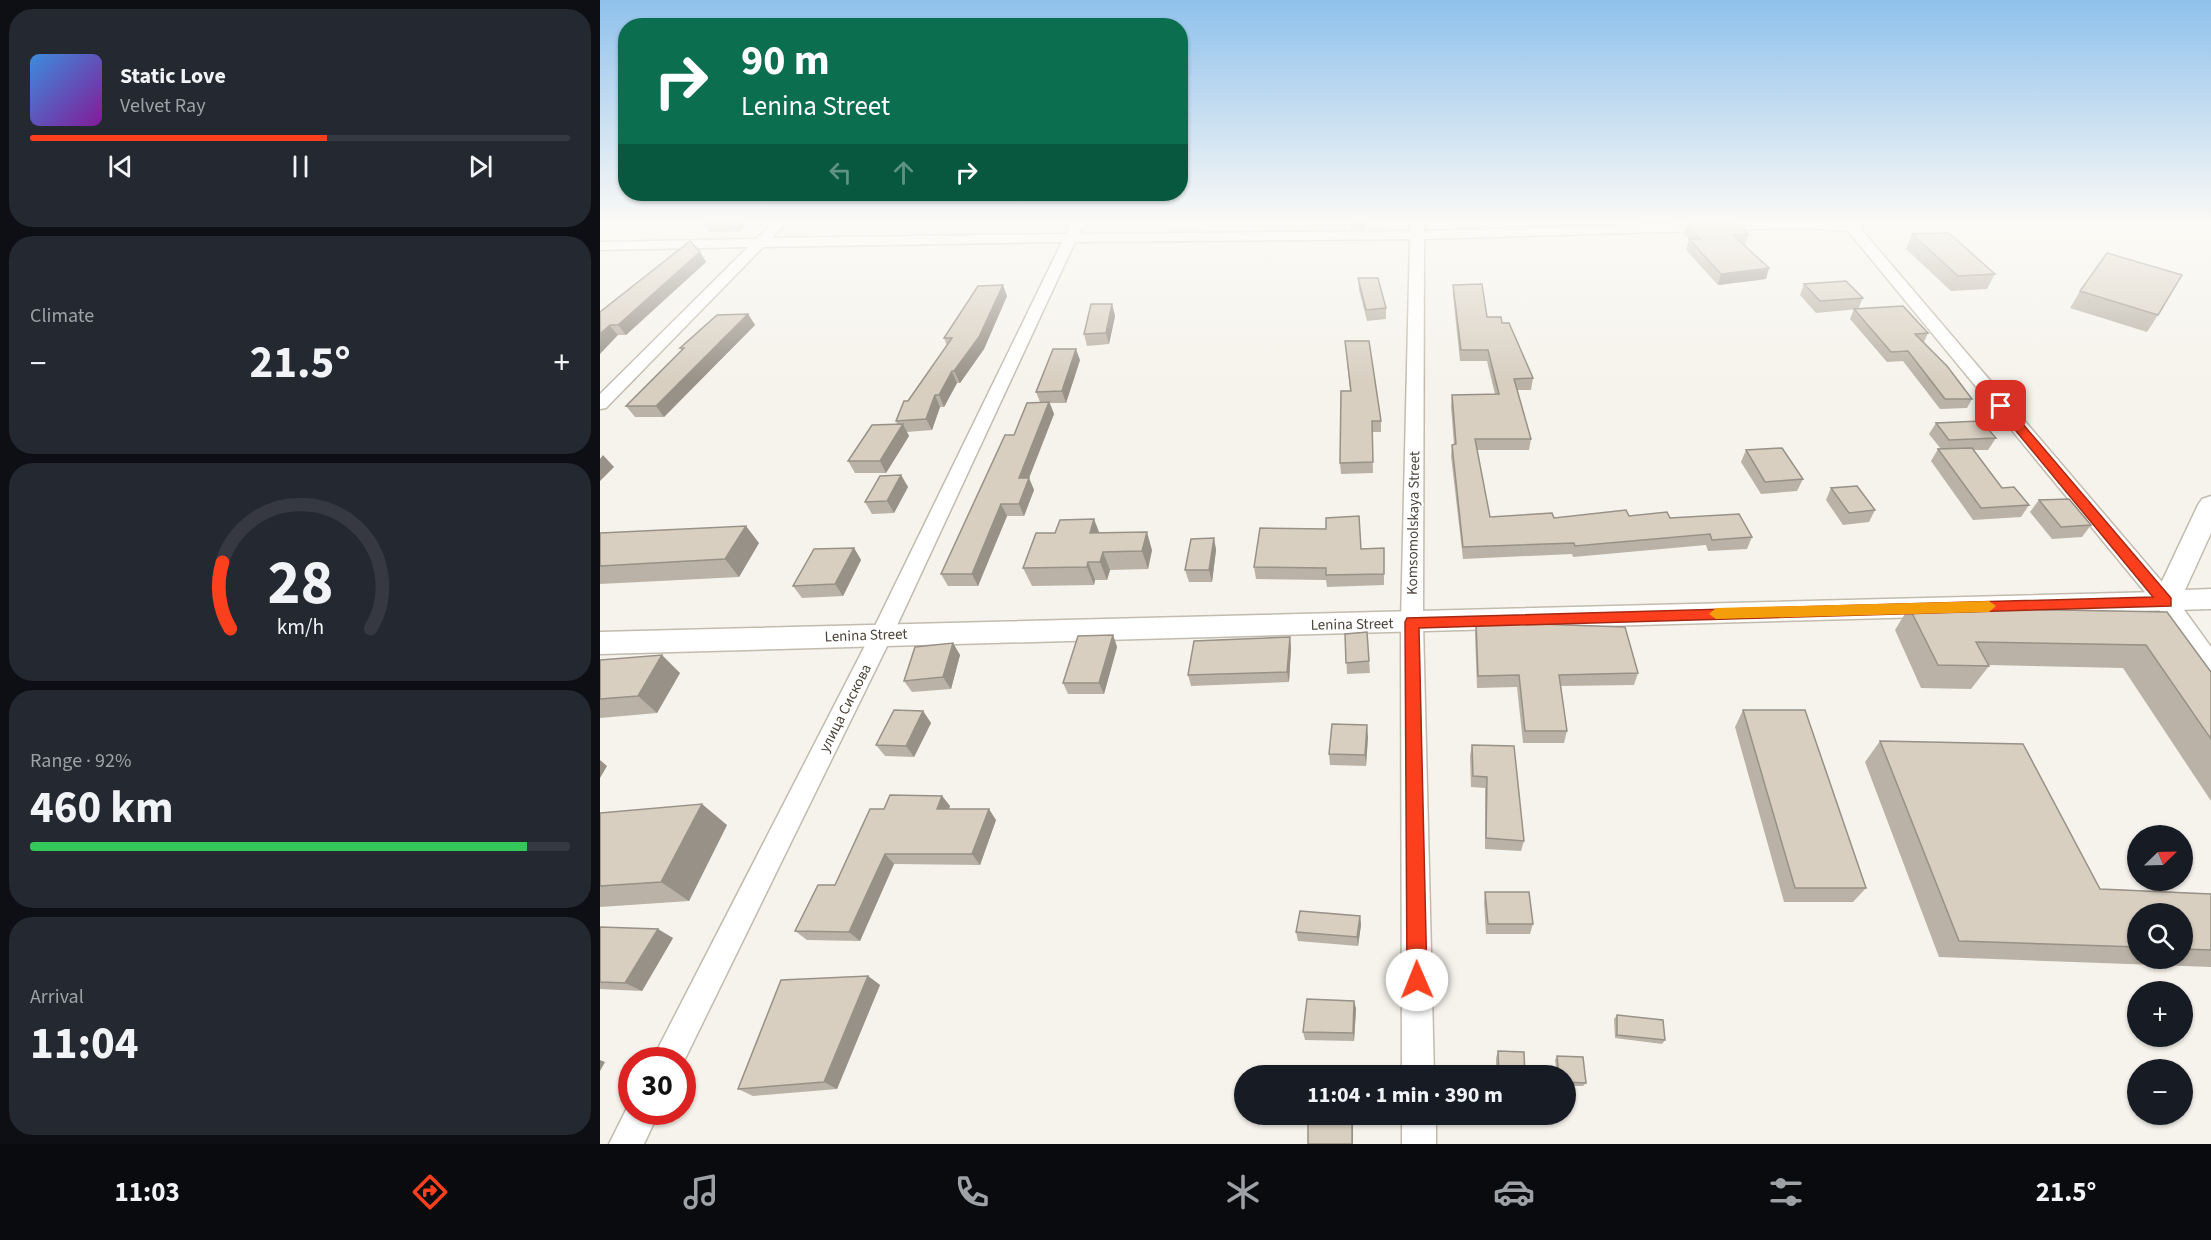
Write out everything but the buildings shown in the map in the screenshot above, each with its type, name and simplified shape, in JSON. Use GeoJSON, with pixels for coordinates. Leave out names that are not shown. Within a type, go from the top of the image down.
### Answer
{"type":"FeatureCollection","features":[{"type":"Feature","properties":{"kind":"street"},"geometry":{"type":"LineString","coordinates":[[600,404],[728,275]]}},
{"type":"Feature","properties":{"kind":"street","name":"улица Сискова"},"geometry":{"type":"LineString","coordinates":[[675,1047],[882,634],[1052,275]]}},
{"type":"Feature","properties":{"kind":"street","name":"Komsomolskaya Street"},"geometry":{"type":"LineString","coordinates":[[1416,275],[1412,622],[1419,1065]]}},
{"type":"Feature","properties":{"kind":"street"},"geometry":{"type":"LineString","coordinates":[[1898,275],[2166,602],[2211,665]]}},
{"type":"Feature","properties":{"kind":"street"},"geometry":{"type":"LineString","coordinates":[[2166,602],[2211,505]]}},
{"type":"Feature","properties":{"kind":"street","name":"Lenina Street"},"geometry":{"type":"LineString","coordinates":[[600,642],[2211,599]]}},
{"type":"Feature","properties":{"kind":"street"},"geometry":{"type":"LineString","coordinates":[[627,1144],[636,1125]]}},
{"type":"Feature","properties":{"kind":"street"},"geometry":{"type":"LineString","coordinates":[[1419,1125],[1419,1144]]}},
{"type":"Feature","properties":{"kind":"slow traffic"},"geometry":{"type":"LineString","coordinates":[[1716,614],[1989,606]]}},
{"type":"Feature","properties":{"kind":"route"},"geometry":{"type":"LineString","coordinates":[[1417,980],[1412,622],[2166,602],[2001,406]]}}]}
